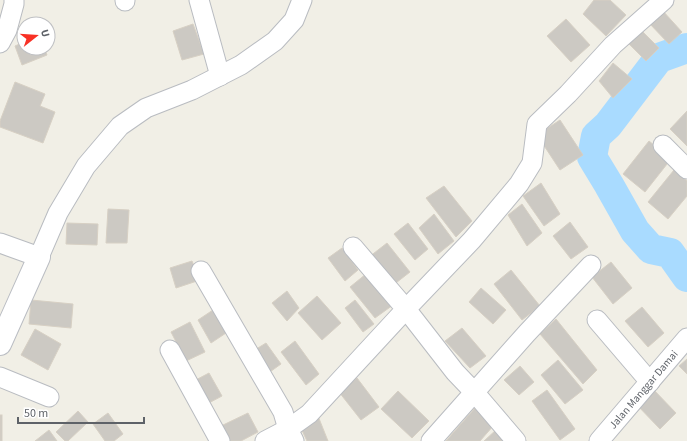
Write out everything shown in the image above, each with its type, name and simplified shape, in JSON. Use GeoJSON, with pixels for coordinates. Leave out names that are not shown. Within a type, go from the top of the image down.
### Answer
{"type":"FeatureCollection","features":[{"type":"Feature","properties":{"kind":"street"},"geometry":{"type":"LineString","coordinates":[[0,43],[7,30],[14,0]]}},
{"type":"Feature","properties":{"kind":"street"},"geometry":{"type":"LineString","coordinates":[[199,0],[220,76]]}},
{"type":"Feature","properties":{"kind":"street"},"geometry":{"type":"LineString","coordinates":[[0,344],[58,213],[86,166],[120,126],[146,108],[192,90],[241,65],[275,41],[294,20],[302,0]]}},
{"type":"Feature","properties":{"kind":"street"},"geometry":{"type":"LineString","coordinates":[[264,441],[291,435],[406,309],[472,240],[519,184],[532,163],[537,124],[568,94],[613,45],[664,0]]}},
{"type":"Feature","properties":{"kind":"street"},"geometry":{"type":"LineString","coordinates":[[663,145],[687,169]]}},
{"type":"Feature","properties":{"kind":"street"},"geometry":{"type":"LineString","coordinates":[[0,243],[39,257]]}},
{"type":"Feature","properties":{"kind":"street"},"geometry":{"type":"LineString","coordinates":[[353,247],[406,309],[455,372],[475,392],[516,441]]}},
{"type":"Feature","properties":{"kind":"street"},"geometry":{"type":"LineString","coordinates":[[431,441],[527,333],[591,265]]}},
{"type":"Feature","properties":{"kind":"street"},"geometry":{"type":"LineString","coordinates":[[201,271],[283,412],[291,435]]}},
{"type":"Feature","properties":{"kind":"street"},"geometry":{"type":"LineString","coordinates":[[598,320],[650,382]]}},
{"type":"Feature","properties":{"kind":"street","name":"Jalan Manggar Damai"},"geometry":{"type":"LineString","coordinates":[[599,441],[686,340]]}},
{"type":"Feature","properties":{"kind":"street"},"geometry":{"type":"LineString","coordinates":[[170,350],[220,441]]}},
{"type":"Feature","properties":{"kind":"street"},"geometry":{"type":"LineString","coordinates":[[0,377],[49,397]]}},
{"type":"Feature","properties":{"kind":"building"},"geometry":{"type":"Polygon","coordinates":[[[594,0],[610,0],[626,15],[606,36],[583,14],[594,0]]]}},
{"type":"Feature","properties":{"kind":"building"},"geometry":{"type":"Polygon","coordinates":[[[662,10],[682,32],[669,44],[649,23],[662,10]]]}},
{"type":"Feature","properties":{"kind":"building"},"geometry":{"type":"Polygon","coordinates":[[[566,19],[590,45],[571,62],[547,36],[566,19]]]}},
{"type":"Feature","properties":{"kind":"building"},"geometry":{"type":"Polygon","coordinates":[[[193,24],[204,54],[182,60],[173,31],[193,24]]]}},
{"type":"Feature","properties":{"kind":"building"},"geometry":{"type":"Polygon","coordinates":[[[638,27],[659,48],[646,61],[625,40],[638,27]]]}},
{"type":"Feature","properties":{"kind":"building"},"geometry":{"type":"Polygon","coordinates":[[[19,56],[44,56],[22,65],[19,56]]]}},
{"type":"Feature","properties":{"kind":"building"},"geometry":{"type":"Polygon","coordinates":[[[613,63],[632,79],[613,98],[599,81],[613,63]]]}},
{"type":"Feature","properties":{"kind":"building"},"geometry":{"type":"Polygon","coordinates":[[[15,82],[45,94],[40,106],[55,112],[43,143],[0,127],[0,121],[15,82]]]}},
{"type":"Feature","properties":{"kind":"building"},"geometry":{"type":"Polygon","coordinates":[[[687,111],[687,146],[670,129],[687,111]]]}},
{"type":"Feature","properties":{"kind":"building"},"geometry":{"type":"Polygon","coordinates":[[[560,120],[583,155],[560,170],[537,135],[560,120]]]}},
{"type":"Feature","properties":{"kind":"building"},"geometry":{"type":"Polygon","coordinates":[[[649,141],[671,159],[645,192],[623,174],[649,141]]]}},
{"type":"Feature","properties":{"kind":"building"},"geometry":{"type":"Polygon","coordinates":[[[674,170],[687,181],[687,196],[668,219],[648,202],[674,170]]]}},
{"type":"Feature","properties":{"kind":"building"},"geometry":{"type":"Polygon","coordinates":[[[541,183],[560,214],[544,226],[523,196],[541,183]]]}},
{"type":"Feature","properties":{"kind":"building"},"geometry":{"type":"Polygon","coordinates":[[[444,186],[472,221],[456,237],[426,198],[444,186]]]}},
{"type":"Feature","properties":{"kind":"building"},"geometry":{"type":"Polygon","coordinates":[[[522,204],[542,233],[527,246],[508,215],[522,204]]]}},
{"type":"Feature","properties":{"kind":"building"},"geometry":{"type":"Polygon","coordinates":[[[108,209],[129,210],[127,243],[106,243],[108,209]]]}},
{"type":"Feature","properties":{"kind":"building"},"geometry":{"type":"Polygon","coordinates":[[[434,214],[454,241],[438,254],[419,228],[434,214]]]}},
{"type":"Feature","properties":{"kind":"building"},"geometry":{"type":"Polygon","coordinates":[[[570,222],[588,247],[571,259],[553,236],[570,222]]]}},
{"type":"Feature","properties":{"kind":"building"},"geometry":{"type":"Polygon","coordinates":[[[67,223],[98,224],[97,245],[66,244],[67,223]]]}},
{"type":"Feature","properties":{"kind":"building"},"geometry":{"type":"Polygon","coordinates":[[[408,223],[428,249],[415,260],[394,234],[408,223]]]}},
{"type":"Feature","properties":{"kind":"building"},"geometry":{"type":"Polygon","coordinates":[[[387,243],[410,272],[392,286],[369,257],[387,243]]]}},
{"type":"Feature","properties":{"kind":"building"},"geometry":{"type":"Polygon","coordinates":[[[342,248],[358,270],[345,281],[328,258],[342,248]]]}},
{"type":"Feature","properties":{"kind":"building"},"geometry":{"type":"Polygon","coordinates":[[[192,261],[200,280],[176,288],[170,268],[192,261]]]}},
{"type":"Feature","properties":{"kind":"building"},"geometry":{"type":"Polygon","coordinates":[[[611,262],[632,288],[613,304],[592,277],[611,262]]]}},
{"type":"Feature","properties":{"kind":"building"},"geometry":{"type":"Polygon","coordinates":[[[511,270],[540,306],[522,320],[494,284],[511,270]]]}},
{"type":"Feature","properties":{"kind":"building"},"geometry":{"type":"Polygon","coordinates":[[[366,274],[393,305],[375,318],[350,287],[366,274]]]}},
{"type":"Feature","properties":{"kind":"building"},"geometry":{"type":"Polygon","coordinates":[[[481,288],[506,310],[493,324],[469,302],[481,288]]]}},
{"type":"Feature","properties":{"kind":"building"},"geometry":{"type":"Polygon","coordinates":[[[287,291],[299,308],[287,321],[272,303],[287,291]]]}},
{"type":"Feature","properties":{"kind":"building"},"geometry":{"type":"Polygon","coordinates":[[[317,296],[341,323],[322,340],[298,313],[317,296]]]}},
{"type":"Feature","properties":{"kind":"building"},"geometry":{"type":"Polygon","coordinates":[[[31,300],[73,304],[71,328],[29,324],[31,300]]]}},
{"type":"Feature","properties":{"kind":"building"},"geometry":{"type":"Polygon","coordinates":[[[355,300],[374,324],[363,332],[345,308],[355,300]]]}},
{"type":"Feature","properties":{"kind":"building"},"geometry":{"type":"Polygon","coordinates":[[[642,307],[664,333],[648,347],[625,321],[642,307]]]}},
{"type":"Feature","properties":{"kind":"building"},"geometry":{"type":"Polygon","coordinates":[[[213,310],[226,333],[211,343],[198,320],[213,310]]]}},
{"type":"Feature","properties":{"kind":"building"},"geometry":{"type":"Polygon","coordinates":[[[556,319],[597,370],[583,384],[540,334],[556,319]]]}},
{"type":"Feature","properties":{"kind":"building"},"geometry":{"type":"Polygon","coordinates":[[[190,322],[205,352],[186,361],[171,332],[190,322]]]}},
{"type":"Feature","properties":{"kind":"building"},"geometry":{"type":"Polygon","coordinates":[[[462,328],[486,356],[470,368],[445,341],[462,328]]]}},
{"type":"Feature","properties":{"kind":"building"},"geometry":{"type":"Polygon","coordinates":[[[35,329],[61,344],[48,370],[21,355],[35,329]]]}},
{"type":"Feature","properties":{"kind":"building"},"geometry":{"type":"Polygon","coordinates":[[[295,341],[319,374],[306,385],[281,352],[295,341]]]}},
{"type":"Feature","properties":{"kind":"building"},"geometry":{"type":"Polygon","coordinates":[[[266,343],[281,364],[267,374],[253,351],[266,343]]]}},
{"type":"Feature","properties":{"kind":"building"},"geometry":{"type":"Polygon","coordinates":[[[687,359],[687,374],[679,366],[687,359]]]}},
{"type":"Feature","properties":{"kind":"building"},"geometry":{"type":"Polygon","coordinates":[[[558,360],[583,390],[565,404],[541,375],[558,360]]]}},
{"type":"Feature","properties":{"kind":"building"},"geometry":{"type":"Polygon","coordinates":[[[520,366],[534,382],[519,395],[504,380],[520,366]]]}},
{"type":"Feature","properties":{"kind":"building"},"geometry":{"type":"Polygon","coordinates":[[[209,373],[222,396],[205,405],[192,382],[209,373]]]}},
{"type":"Feature","properties":{"kind":"building"},"geometry":{"type":"Polygon","coordinates":[[[357,378],[379,407],[361,420],[339,392],[357,378]]]}},
{"type":"Feature","properties":{"kind":"building"},"geometry":{"type":"Polygon","coordinates":[[[652,388],[676,413],[660,429],[636,404],[652,388]]]}},
{"type":"Feature","properties":{"kind":"building"},"geometry":{"type":"Polygon","coordinates":[[[547,390],[575,429],[560,440],[532,401],[547,390]]]}},
{"type":"Feature","properties":{"kind":"building"},"geometry":{"type":"Polygon","coordinates":[[[398,391],[429,421],[412,438],[381,409],[398,391]]]}},
{"type":"Feature","properties":{"kind":"building"},"geometry":{"type":"Polygon","coordinates":[[[475,408],[494,425],[480,441],[446,441],[475,408]]]}},
{"type":"Feature","properties":{"kind":"building"},"geometry":{"type":"Polygon","coordinates":[[[78,411],[88,422],[68,441],[65,441],[56,432],[78,411]]]}},
{"type":"Feature","properties":{"kind":"building"},"geometry":{"type":"Polygon","coordinates":[[[108,413],[123,434],[114,441],[105,441],[93,424],[108,413]]]}},
{"type":"Feature","properties":{"kind":"building"},"geometry":{"type":"Polygon","coordinates":[[[248,413],[258,432],[241,441],[228,441],[221,426],[248,413]]]}},
{"type":"Feature","properties":{"kind":"building"},"geometry":{"type":"Polygon","coordinates":[[[0,415],[2,415],[2,441],[0,441],[0,415]]]}},
{"type":"Feature","properties":{"kind":"building"},"geometry":{"type":"Polygon","coordinates":[[[318,416],[328,441],[307,441],[299,424],[318,416]]]}},
{"type":"Feature","properties":{"kind":"building"},"geometry":{"type":"Polygon","coordinates":[[[497,429],[509,441],[484,441],[497,429]]]}},
{"type":"Feature","properties":{"kind":"building"},"geometry":{"type":"Polygon","coordinates":[[[49,430],[57,441],[35,441],[49,430]]]}},
{"type":"Feature","properties":{"kind":"waterway"},"geometry":{"type":"LineString","coordinates":[[687,48],[659,58],[608,125],[596,136],[592,157],[635,231],[651,249],[670,253],[687,277]]}}]}
